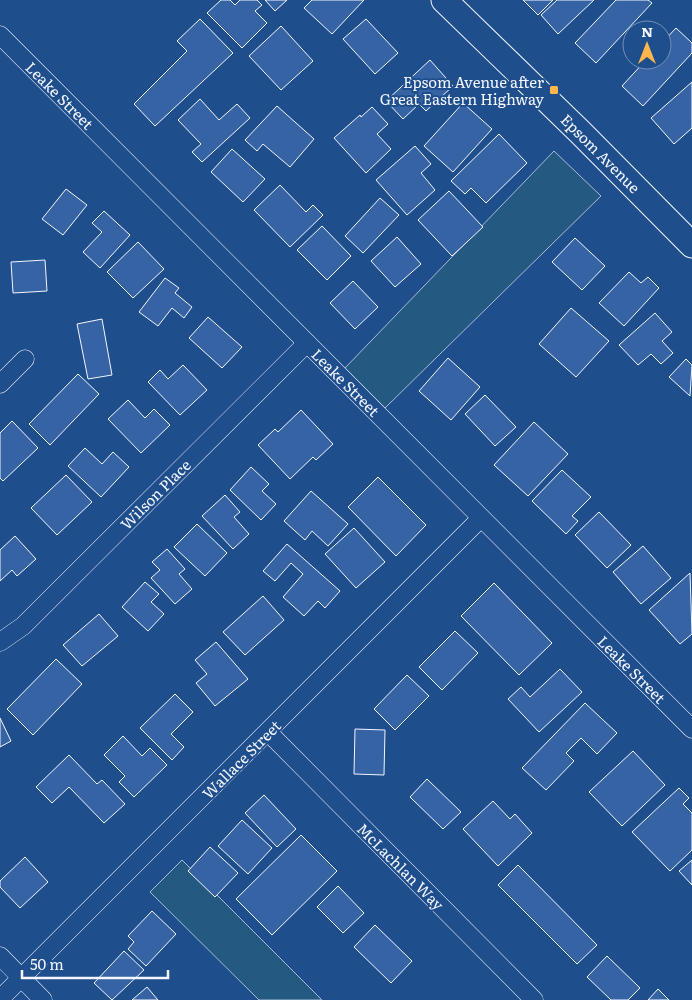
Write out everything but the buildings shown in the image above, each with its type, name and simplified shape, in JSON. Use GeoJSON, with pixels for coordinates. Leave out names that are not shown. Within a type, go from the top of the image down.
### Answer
{"type":"FeatureCollection","features":[{"type":"Feature","properties":{"kind":"street","name":"Epsom Avenue"},"geometry":{"type":"LineString","coordinates":[[444,0],[575,127],[692,245]]}},
{"type":"Feature","properties":{"kind":"street","name":"Leake Street"},"geometry":{"type":"LineString","coordinates":[[0,35],[692,729]]}},
{"type":"Feature","properties":{"kind":"street","name":"Wilson Place"},"geometry":{"type":"LineString","coordinates":[[0,642],[23,626],[307,343]]}},
{"type":"Feature","properties":{"kind":"street"},"geometry":{"type":"LineString","coordinates":[[0,384],[25,359]]}},
{"type":"Feature","properties":{"kind":"street","name":"Wallace Street"},"geometry":{"type":"LineString","coordinates":[[0,999],[482,518]]}},
{"type":"Feature","properties":{"kind":"street","name":"McLachlan Way"},"geometry":{"type":"LineString","coordinates":[[268,732],[534,1000]]}},
{"type":"Feature","properties":{"kind":"street"},"geometry":{"type":"LineString","coordinates":[[0,956],[43,1000]]}},
{"type":"Feature","properties":{"kind":"shaded area"},"geometry":{"type":"Polygon","coordinates":[[[554,151],[601,196],[385,408],[345,368],[554,151]]]}},
{"type":"Feature","properties":{"kind":"shaded area"},"geometry":{"type":"Polygon","coordinates":[[[182,860],[322,1000],[259,1000],[150,892],[182,860]]]}},
{"type":"Feature","properties":{"kind":"place","name":"Epsom Avenue after Great Eastern Highway"},"geometry":{"type":"Point","coordinates":[554,90]}}]}
